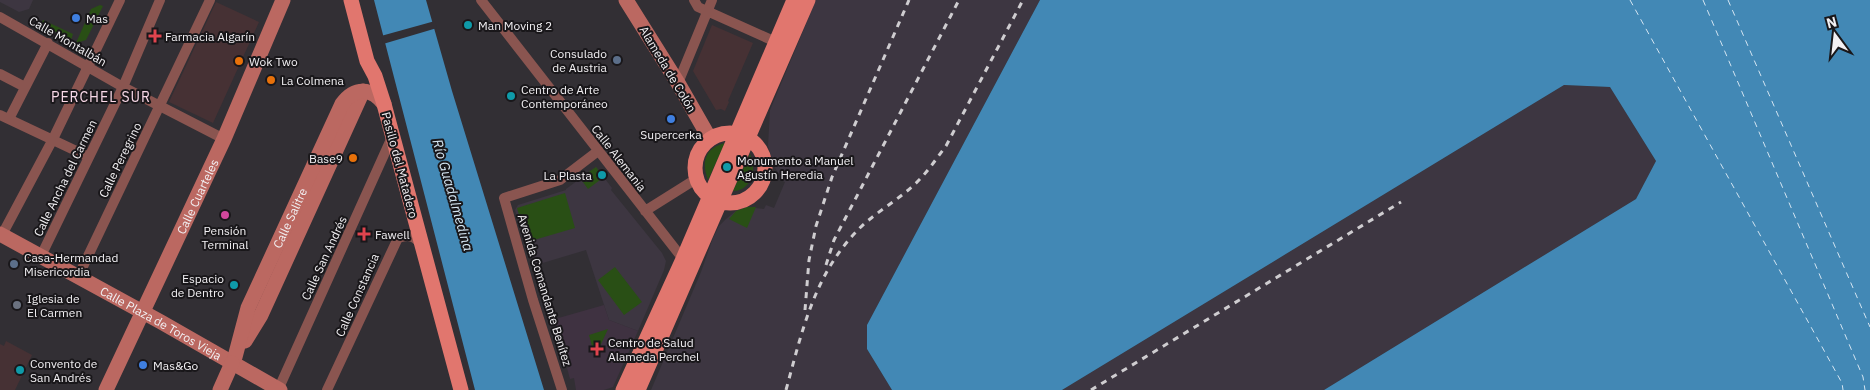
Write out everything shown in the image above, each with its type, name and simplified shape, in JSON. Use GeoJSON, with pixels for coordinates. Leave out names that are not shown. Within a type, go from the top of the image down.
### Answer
{"type":"FeatureCollection","features":[{"type":"Feature","properties":{"kind":"main road","name":"Calle Cuarteles"},"geometry":{"type":"LineString","coordinates":[[106,390],[224,139],[283,0]]}},
{"type":"Feature","properties":{"kind":"main road","name":"Pasillo del Matadero"},"geometry":{"type":"LineString","coordinates":[[351,0],[366,61],[375,76],[393,136],[460,390]]}},
{"type":"Feature","properties":{"kind":"main road","name":"Alameda de Colón"},"geometry":{"type":"LineString","coordinates":[[626,0],[678,83],[710,139]]}},
{"type":"Feature","properties":{"kind":"main road"},"geometry":{"type":"LineString","coordinates":[[743,136],[776,42],[794,0]]}},
{"type":"Feature","properties":{"kind":"main road"},"geometry":{"type":"LineString","coordinates":[[638,390],[715,199],[808,0]]}},
{"type":"Feature","properties":{"kind":"main road","name":"Calle Salitre"},"geometry":{"type":"LineString","coordinates":[[220,390],[233,360],[248,308],[340,108],[347,98],[363,91],[374,94],[384,104]]}},
{"type":"Feature","properties":{"kind":"main road"},"geometry":{"type":"LineString","coordinates":[[728,133],[743,136],[756,146],[762,154],[764,175],[761,182],[751,196],[741,201],[731,203],[715,199],[700,187],[696,179],[695,163],[698,154],[710,139],[728,133]]}},
{"type":"Feature","properties":{"kind":"main road"},"geometry":{"type":"LineString","coordinates":[[623,390],[683,258],[715,199]]}},
{"type":"Feature","properties":{"kind":"main road","name":"Calle Plaza de Toros Vieja"},"geometry":{"type":"LineString","coordinates":[[1,234],[233,360],[279,390]]}},
{"type":"Feature","properties":{"kind":"street"},"geometry":{"type":"LineString","coordinates":[[1,234],[53,139],[120,0]]}},
{"type":"Feature","properties":{"kind":"street","name":"Calle Ancha del Carmen"},"geometry":{"type":"LineString","coordinates":[[41,256],[123,87],[160,0]]}},
{"type":"Feature","properties":{"kind":"street","name":"Calle Peregrino"},"geometry":{"type":"LineString","coordinates":[[78,277],[210,0]]}},
{"type":"Feature","properties":{"kind":"street","name":"Calle Alemania"},"geometry":{"type":"LineString","coordinates":[[481,0],[683,258]]}},
{"type":"Feature","properties":{"kind":"street"},"geometry":{"type":"LineString","coordinates":[[694,0],[698,7],[707,12],[776,42]]}},
{"type":"Feature","properties":{"kind":"street"},"geometry":{"type":"LineString","coordinates":[[678,83],[712,0]]}},
{"type":"Feature","properties":{"kind":"street","name":"Calle Montalbán"},"geometry":{"type":"LineString","coordinates":[[0,16],[123,87],[224,139]]}},
{"type":"Feature","properties":{"kind":"street"},"geometry":{"type":"LineString","coordinates":[[48,43],[25,87],[5,117],[89,157]]}},
{"type":"Feature","properties":{"kind":"street"},"geometry":{"type":"LineString","coordinates":[[0,74],[25,87]]}},
{"type":"Feature","properties":{"kind":"street","name":"Calle San Andrés"},"geometry":{"type":"LineString","coordinates":[[279,390],[393,136]]}},
{"type":"Feature","properties":{"kind":"street","name":"Avenida Comandante Benítez"},"geometry":{"type":"LineString","coordinates":[[562,390],[533,300],[504,198],[560,180],[598,151]]}},
{"type":"Feature","properties":{"kind":"street"},"geometry":{"type":"LineString","coordinates":[[645,211],[696,179]]}},
{"type":"Feature","properties":{"kind":"street","name":"Calle Constancia"},"geometry":{"type":"LineString","coordinates":[[327,390],[398,238],[407,235],[414,237],[422,246]]}},
{"type":"Feature","properties":{"kind":"shaded area"},"geometry":{"type":"Polygon","coordinates":[[[0,0],[33,0],[29,9],[19,12],[0,2],[0,0]]]}},
{"type":"Feature","properties":{"kind":"shaded area"},"geometry":{"type":"Polygon","coordinates":[[[816,0],[1040,0],[867,325],[867,349],[892,390],[651,390],[719,226],[736,211],[747,207],[764,209],[766,205],[774,208],[785,182],[778,179],[780,175],[775,168],[768,146],[770,110],[816,0]]]}},
{"type":"Feature","properties":{"kind":"shaded area"},"geometry":{"type":"Polygon","coordinates":[[[216,2],[259,22],[213,123],[169,102],[216,2]]]}},
{"type":"Feature","properties":{"kind":"shaded area"},"geometry":{"type":"Polygon","coordinates":[[[712,25],[753,43],[725,111],[721,109],[716,110],[693,71],[712,25]]]}},
{"type":"Feature","properties":{"kind":"shaded area"},"geometry":{"type":"Polygon","coordinates":[[[1564,85],[1610,87],[1656,161],[1636,199],[1324,390],[1062,390],[1564,85]]]}},
{"type":"Feature","properties":{"kind":"shaded area"},"geometry":{"type":"Polygon","coordinates":[[[596,167],[612,188],[611,190],[662,253],[666,261],[638,331],[609,320],[586,250],[536,265],[530,247],[526,248],[515,210],[518,205],[566,190],[596,167]]]}},
{"type":"Feature","properties":{"kind":"shaded area","name":"Centro de Salud Alameda Perchel"},"geometry":{"type":"Polygon","coordinates":[[[604,305],[609,320],[638,331],[613,387],[604,390],[576,390],[574,378],[570,379],[567,368],[569,367],[555,319],[604,305]]]}},
{"type":"Feature","properties":{"kind":"shaded area","name":"Convento de San Andrés"},"geometry":{"type":"Polygon","coordinates":[[[6,341],[32,355],[15,390],[0,390],[0,344],[4,346],[6,341]]]}},
{"type":"Feature","properties":{"kind":"green space"},"geometry":{"type":"Polygon","coordinates":[[[100,5],[103,6],[86,40],[76,43],[91,9],[100,5]]]}},
{"type":"Feature","properties":{"kind":"green space"},"geometry":{"type":"Polygon","coordinates":[[[43,20],[73,34],[71,40],[41,24],[43,20]]]}},
{"type":"Feature","properties":{"kind":"green space"},"geometry":{"type":"Polygon","coordinates":[[[725,143],[708,180],[705,167],[706,157],[713,148],[725,143]]]}},
{"type":"Feature","properties":{"kind":"green space"},"geometry":{"type":"Polygon","coordinates":[[[750,154],[753,172],[749,183],[739,190],[733,191],[750,154]]]}},
{"type":"Feature","properties":{"kind":"green space"},"geometry":{"type":"Polygon","coordinates":[[[596,167],[604,177],[588,189],[580,178],[596,167]]]}},
{"type":"Feature","properties":{"kind":"green space"},"geometry":{"type":"Polygon","coordinates":[[[565,193],[575,228],[527,242],[517,208],[565,193]]]}},
{"type":"Feature","properties":{"kind":"green space"},"geometry":{"type":"Polygon","coordinates":[[[747,207],[756,207],[747,228],[729,219],[736,211],[747,207]]]}},
{"type":"Feature","properties":{"kind":"green space"},"geometry":{"type":"Polygon","coordinates":[[[615,267],[642,302],[624,315],[598,280],[615,267]]]}},
{"type":"Feature","properties":{"kind":"green space"},"geometry":{"type":"Polygon","coordinates":[[[608,329],[595,357],[589,335],[608,329]]]}},
{"type":"Feature","properties":{"kind":"water","name":"Río Guadalmedina"},"geometry":{"type":"Polygon","coordinates":[[[374,0],[426,0],[544,390],[475,390],[374,0]]]}},
{"type":"Feature","properties":{"kind":"water"},"geometry":{"type":"Polygon","coordinates":[[[1040,0],[1870,0],[1870,390],[1324,390],[1636,199],[1656,161],[1610,87],[1564,85],[1062,390],[892,390],[867,349],[867,325],[1040,0]]]}},
{"type":"Feature","properties":{"kind":"pier"},"geometry":{"type":"Polygon","coordinates":[[[435,21],[437,28],[383,44],[381,36],[435,21]]]}},
{"type":"Feature","properties":{"kind":"ferry route"},"geometry":{"type":"LineString","coordinates":[[1630,0],[1842,383],[1843,390]]}},
{"type":"Feature","properties":{"kind":"ferry route"},"geometry":{"type":"LineString","coordinates":[[1703,0],[1863,377],[1865,390]]}},
{"type":"Feature","properties":{"kind":"ferry route"},"geometry":{"type":"LineString","coordinates":[[1728,0],[1870,327]]}},
{"type":"Feature","properties":{"kind":"railway"},"geometry":{"type":"LineString","coordinates":[[805,310],[809,260],[816,226],[832,177],[909,0]]}},
{"type":"Feature","properties":{"kind":"railway"},"geometry":{"type":"LineString","coordinates":[[826,265],[834,240],[959,0]]}},
{"type":"Feature","properties":{"kind":"railway"},"geometry":{"type":"LineString","coordinates":[[786,390],[805,322],[822,280],[847,242],[864,224],[903,195],[919,180],[946,146],[1023,0]]}},
{"type":"Feature","properties":{"kind":"railway"},"geometry":{"type":"LineString","coordinates":[[1091,390],[1401,202]]}},
{"type":"Feature","properties":{"kind":"place","name":"Mas"},"geometry":{"type":"Point","coordinates":[76,18]}},
{"type":"Feature","properties":{"kind":"place","name":"Man Moving 2"},"geometry":{"type":"Point","coordinates":[468,25]}},
{"type":"Feature","properties":{"kind":"place","name":"Farmacia Algarín"},"geometry":{"type":"Point","coordinates":[155,36]}},
{"type":"Feature","properties":{"kind":"place","name":"Consulado de Austria"},"geometry":{"type":"Point","coordinates":[617,60]}},
{"type":"Feature","properties":{"kind":"place","name":"Wok Two"},"geometry":{"type":"Point","coordinates":[239,61]}},
{"type":"Feature","properties":{"kind":"place","name":"La Colmena"},"geometry":{"type":"Point","coordinates":[271,80]}},
{"type":"Feature","properties":{"kind":"place","name":"Centro de Arte Contemporáneo"},"geometry":{"type":"Point","coordinates":[511,96]}},
{"type":"Feature","properties":{"kind":"place","name":"Supercerka"},"geometry":{"type":"Point","coordinates":[671,119]}},
{"type":"Feature","properties":{"kind":"place","name":"Base9"},"geometry":{"type":"Point","coordinates":[353,158]}},
{"type":"Feature","properties":{"kind":"place","name":"Monumento a Manuel Agustín Heredia"},"geometry":{"type":"Point","coordinates":[727,167]}},
{"type":"Feature","properties":{"kind":"place","name":"La Plasta"},"geometry":{"type":"Point","coordinates":[602,175]}},
{"type":"Feature","properties":{"kind":"place","name":"Pensión Terminal"},"geometry":{"type":"Point","coordinates":[225,215]}},
{"type":"Feature","properties":{"kind":"place","name":"Fawell"},"geometry":{"type":"Point","coordinates":[364,234]}},
{"type":"Feature","properties":{"kind":"place","name":"Casa-Hermandad Misericordia"},"geometry":{"type":"Point","coordinates":[14,264]}},
{"type":"Feature","properties":{"kind":"place","name":"Espacio de Dentro"},"geometry":{"type":"Point","coordinates":[234,285]}},
{"type":"Feature","properties":{"kind":"place","name":"Iglesia de El Carmen"},"geometry":{"type":"Point","coordinates":[17,305]}},
{"type":"Feature","properties":{"kind":"place","name":"Centro de Salud Alameda Perchel"},"geometry":{"type":"Point","coordinates":[597,349]}},
{"type":"Feature","properties":{"kind":"place","name":"Mas&Go"},"geometry":{"type":"Point","coordinates":[143,365]}},
{"type":"Feature","properties":{"kind":"place","name":"Convento de San Andrés"},"geometry":{"type":"Point","coordinates":[20,370]}},
{"type":"Feature","properties":{"kind":"district","name":"PERCHEL SUR"},"geometry":{"type":"Point","coordinates":[101,97]}}]}
